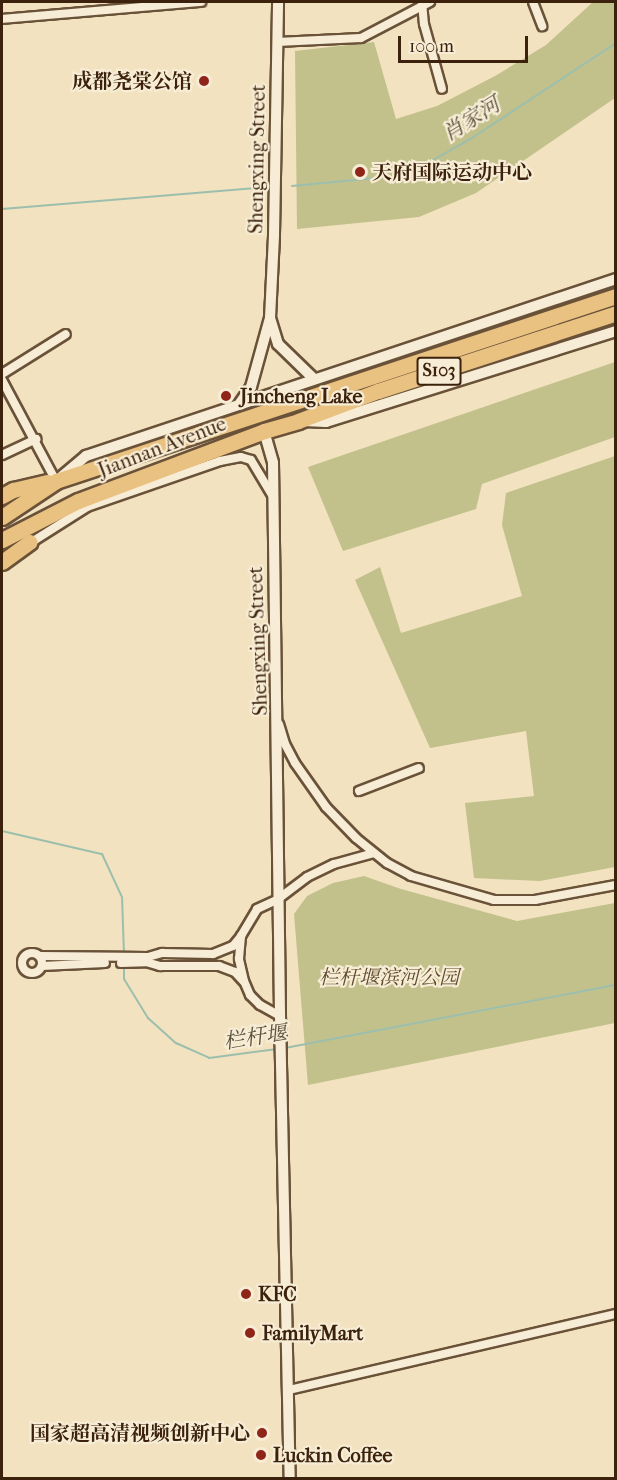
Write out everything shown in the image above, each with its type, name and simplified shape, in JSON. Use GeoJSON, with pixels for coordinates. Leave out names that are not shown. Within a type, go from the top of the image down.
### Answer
{"type":"FeatureCollection","features":[{"type":"Feature","properties":{"kind":"highway","name":"Jiannan Avenue"},"geometry":{"type":"LineString","coordinates":[[2,517],[56,481],[615,296]]}},
{"type":"Feature","properties":{"kind":"highway","name":"Jiannan Avenue"},"geometry":{"type":"LineString","coordinates":[[2,540],[78,501],[264,431],[298,421],[378,390],[615,313]]}},
{"type":"Feature","properties":{"kind":"highway"},"geometry":{"type":"LineString","coordinates":[[2,496],[13,490],[56,481]]}},
{"type":"Feature","properties":{"kind":"highway"},"geometry":{"type":"LineString","coordinates":[[2,565],[30,542]]}},
{"type":"Feature","properties":{"kind":"street"},"geometry":{"type":"LineString","coordinates":[[2,19],[201,2]]}},
{"type":"Feature","properties":{"kind":"street","name":"Shengxing Street"},"geometry":{"type":"LineString","coordinates":[[270,318],[274,235],[278,2]]}},
{"type":"Feature","properties":{"kind":"street"},"geometry":{"type":"LineString","coordinates":[[533,2],[542,26]]}},
{"type":"Feature","properties":{"kind":"street"},"geometry":{"type":"LineString","coordinates":[[277,42],[361,38],[425,3]]}},
{"type":"Feature","properties":{"kind":"street"},"geometry":{"type":"LineString","coordinates":[[425,3],[424,24],[442,89]]}},
{"type":"Feature","properties":{"kind":"street"},"geometry":{"type":"LineString","coordinates":[[2,380],[36,439],[56,481],[86,456],[313,378],[615,279]]}},
{"type":"Feature","properties":{"kind":"street"},"geometry":{"type":"LineString","coordinates":[[270,318],[278,344],[313,378]]}},
{"type":"Feature","properties":{"kind":"street"},"geometry":{"type":"LineString","coordinates":[[240,403],[253,380],[270,318]]}},
{"type":"Feature","properties":{"kind":"street"},"geometry":{"type":"LineString","coordinates":[[298,421],[326,422],[615,331]]}},
{"type":"Feature","properties":{"kind":"street"},"geometry":{"type":"LineString","coordinates":[[2,374],[66,334]]}},
{"type":"Feature","properties":{"kind":"street","name":"Shengxing Street"},"geometry":{"type":"LineString","coordinates":[[264,431],[273,463],[276,706],[285,744],[309,783],[340,822],[375,853],[411,876],[494,900],[536,900],[615,885]]}},
{"type":"Feature","properties":{"kind":"street"},"geometry":{"type":"LineString","coordinates":[[2,455],[36,439]]}},
{"type":"Feature","properties":{"kind":"street"},"geometry":{"type":"LineString","coordinates":[[30,542],[87,507],[220,461],[241,457],[251,459],[273,495]]}},
{"type":"Feature","properties":{"kind":"street"},"geometry":{"type":"LineString","coordinates":[[276,706],[290,1479]]}},
{"type":"Feature","properties":{"kind":"street"},"geometry":{"type":"LineString","coordinates":[[359,791],[419,768]]}},
{"type":"Feature","properties":{"kind":"street"},"geometry":{"type":"LineString","coordinates":[[42,966],[98,960],[141,959],[162,953],[213,954],[233,946],[257,909],[278,899],[321,870],[375,853]]}},
{"type":"Feature","properties":{"kind":"street"},"geometry":{"type":"LineString","coordinates":[[241,936],[239,958],[250,995],[260,1005],[280,1016]]}},
{"type":"Feature","properties":{"kind":"street"},"geometry":{"type":"LineString","coordinates":[[40,956],[42,966],[38,972],[31,974],[25,971],[21,965],[22,959],[27,954],[98,960]]}},
{"type":"Feature","properties":{"kind":"street"},"geometry":{"type":"LineString","coordinates":[[141,959],[160,966],[219,966],[235,972],[244,981]]}},
{"type":"Feature","properties":{"kind":"street"},"geometry":{"type":"LineString","coordinates":[[289,1390],[615,1314]]}},
{"type":"Feature","properties":{"kind":"green space"},"geometry":{"type":"Polygon","coordinates":[[[593,2],[615,2],[615,98],[476,193],[419,217],[297,229],[295,51],[374,42],[396,119],[437,106],[495,76],[546,45],[593,2]]]}},
{"type":"Feature","properties":{"kind":"green space"},"geometry":{"type":"Polygon","coordinates":[[[615,362],[615,437],[482,484],[476,509],[343,551],[308,467],[615,362]]]}},
{"type":"Feature","properties":{"kind":"green space"},"geometry":{"type":"Polygon","coordinates":[[[615,456],[615,867],[540,881],[474,878],[465,803],[534,796],[526,731],[430,748],[355,580],[380,567],[401,633],[522,596],[502,525],[506,493],[615,456]]]}},
{"type":"Feature","properties":{"kind":"green space","name":"栏杆堰滨河公园"},"geometry":{"type":"Polygon","coordinates":[[[364,876],[401,889],[517,921],[615,903],[615,1023],[308,1085],[294,914],[307,896],[333,883],[364,876]]]}},
{"type":"Feature","properties":{"kind":"waterway","name":"肖家河"},"geometry":{"type":"LineString","coordinates":[[292,186],[407,175],[472,138],[616,43]]}},
{"type":"Feature","properties":{"kind":"waterway","name":"肖家河"},"geometry":{"type":"LineString","coordinates":[[2,209],[260,188]]}},
{"type":"Feature","properties":{"kind":"waterway","name":"栏杆堰"},"geometry":{"type":"LineString","coordinates":[[2,831],[102,854],[122,897],[124,954]]}},
{"type":"Feature","properties":{"kind":"waterway","name":"栏杆堰"},"geometry":{"type":"LineString","coordinates":[[124,966],[124,979],[148,1018],[176,1043],[209,1058],[277,1049]]}},
{"type":"Feature","properties":{"kind":"waterway","name":"栏杆堰"},"geometry":{"type":"LineString","coordinates":[[285,1048],[616,985]]}},
{"type":"Feature","properties":{"kind":"place","name":"成都尧棠公馆"},"geometry":{"type":"Point","coordinates":[204,81]}},
{"type":"Feature","properties":{"kind":"place","name":"天府国际运动中心"},"geometry":{"type":"Point","coordinates":[360,172]}},
{"type":"Feature","properties":{"kind":"place","name":"Jincheng Lake"},"geometry":{"type":"Point","coordinates":[226,396]}},
{"type":"Feature","properties":{"kind":"place","name":"KFC"},"geometry":{"type":"Point","coordinates":[246,1294]}},
{"type":"Feature","properties":{"kind":"place","name":"FamilyMart"},"geometry":{"type":"Point","coordinates":[250,1333]}},
{"type":"Feature","properties":{"kind":"place","name":"国家超高清视频创新中心"},"geometry":{"type":"Point","coordinates":[262,1433]}},
{"type":"Feature","properties":{"kind":"place","name":"Luckin Coffee"},"geometry":{"type":"Point","coordinates":[261,1455]}}]}
